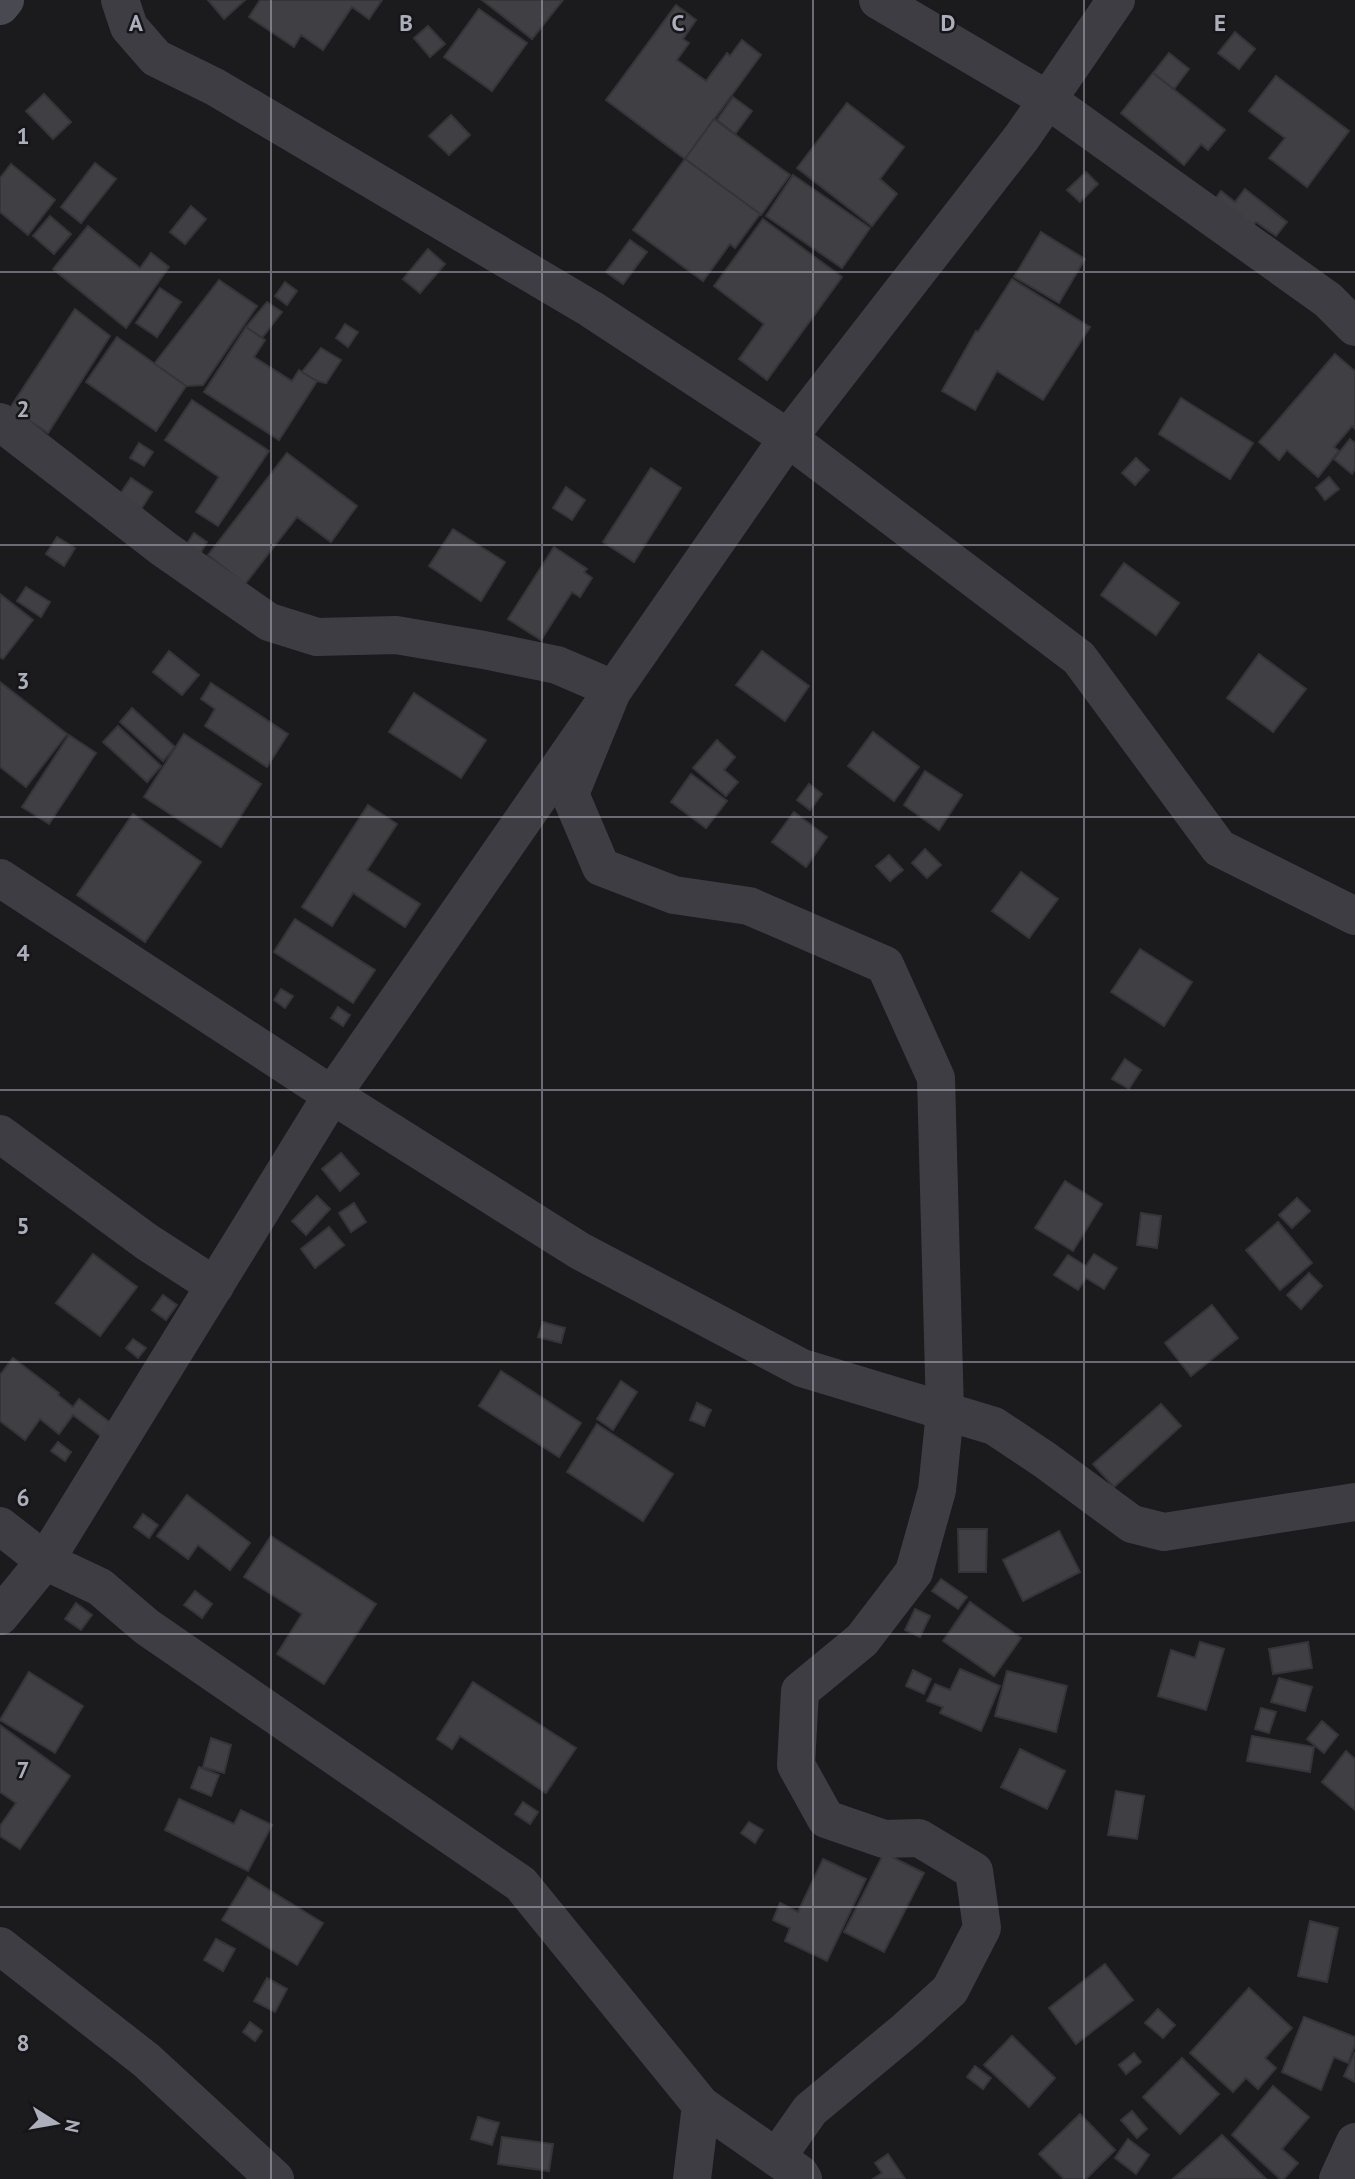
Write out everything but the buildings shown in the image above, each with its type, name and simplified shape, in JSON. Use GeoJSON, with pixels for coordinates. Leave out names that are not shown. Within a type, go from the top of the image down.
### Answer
{"type":"FeatureCollection","features":[{"type":"Feature","properties":{"kind":"street"},"geometry":{"type":"LineString","coordinates":[[0,6],[5,0]]}},
{"type":"Feature","properties":{"kind":"street"},"geometry":{"type":"LineString","coordinates":[[120,0],[129,27],[156,58],[215,88],[591,309],[788,438],[1079,658],[1219,848],[1355,916]]}},
{"type":"Feature","properties":{"kind":"street"},"geometry":{"type":"LineString","coordinates":[[878,0],[1048,100],[1328,300],[1355,327]]}},
{"type":"Feature","properties":{"kind":"street"},"geometry":{"type":"LineString","coordinates":[[0,1616],[46,1561],[332,1095],[788,438],[1022,138],[1116,0]]}},
{"type":"Feature","properties":{"kind":"street"},"geometry":{"type":"LineString","coordinates":[[0,422],[163,549],[269,622],[317,637],[396,635],[484,650],[557,665],[613,689]]}},
{"type":"Feature","properties":{"kind":"street"},"geometry":{"type":"LineString","coordinates":[[0,1526],[46,1561],[100,1587],[158,1635],[522,1884],[701,2105],[790,2168],[810,2109],[950,1990],[982,1928],[974,1871],[919,1838],[884,1839],[826,1819],[796,1765],[800,1691],[862,1640],[914,1572],[937,1490],[946,1412],[936,1077],[886,965],[749,906],[674,895],[601,867],[570,794],[613,689]]}},
{"type":"Feature","properties":{"kind":"street"},"geometry":{"type":"LineString","coordinates":[[0,878],[332,1095],[580,1251],[802,1368],[994,1426],[1132,1524],[1164,1532],[1355,1502]]}},
{"type":"Feature","properties":{"kind":"street"},"geometry":{"type":"LineString","coordinates":[[0,1134],[147,1242],[215,1286]]}},
{"type":"Feature","properties":{"kind":"street"},"geometry":{"type":"LineString","coordinates":[[0,1946],[146,2060],[275,2179]]}},
{"type":"Feature","properties":{"kind":"street"},"geometry":{"type":"LineString","coordinates":[[692,2179],[701,2105]]}},
{"type":"Feature","properties":{"kind":"street"},"geometry":{"type":"LineString","coordinates":[[1338,2179],[1355,2142]]}}]}
